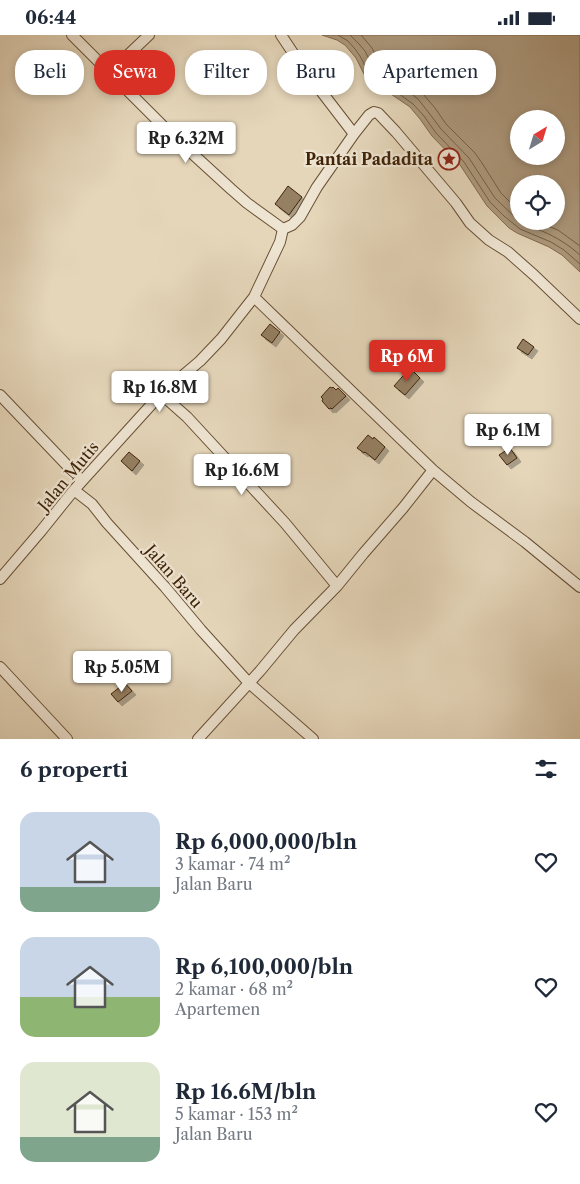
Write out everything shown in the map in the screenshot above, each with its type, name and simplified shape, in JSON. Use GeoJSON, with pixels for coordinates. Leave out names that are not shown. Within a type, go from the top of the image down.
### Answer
{"type":"FeatureCollection","features":[{"type":"Feature","properties":{"kind":"street"},"geometry":{"type":"LineString","coordinates":[[72,35],[94,58]]}},
{"type":"Feature","properties":{"kind":"street"},"geometry":{"type":"LineString","coordinates":[[133,50],[149,35]]}},
{"type":"Feature","properties":{"kind":"street"},"geometry":{"type":"LineString","coordinates":[[281,35],[301,65],[354,134]]}},
{"type":"Feature","properties":{"kind":"street"},"geometry":{"type":"LineString","coordinates":[[131,95],[242,199],[282,229],[292,225],[300,217],[316,187],[354,134],[372,113],[378,113],[456,203],[470,223],[489,240],[508,252],[580,319]]}},
{"type":"Feature","properties":{"kind":"street","name":"Jalan Mutis"},"geometry":{"type":"LineString","coordinates":[[0,579],[74,490],[161,394],[200,361],[221,339],[254,297],[280,242],[282,229]]}},
{"type":"Feature","properties":{"kind":"street"},"geometry":{"type":"LineString","coordinates":[[254,297],[433,469],[471,502],[580,587]]}},
{"type":"Feature","properties":{"kind":"street"},"geometry":{"type":"LineString","coordinates":[[161,394],[187,417],[285,523],[337,587]]}},
{"type":"Feature","properties":{"kind":"street"},"geometry":{"type":"LineString","coordinates":[[0,395],[82,481]]}},
{"type":"Feature","properties":{"kind":"street"},"geometry":{"type":"LineString","coordinates":[[198,739],[294,630],[337,587],[363,554],[404,508],[433,469]]}},
{"type":"Feature","properties":{"kind":"street","name":"Jalan Baru"},"geometry":{"type":"LineString","coordinates":[[74,490],[92,504],[249,683],[313,739]]}},
{"type":"Feature","properties":{"kind":"street"},"geometry":{"type":"LineString","coordinates":[[0,667],[67,739]]}},
{"type":"Feature","properties":{"kind":"water"},"geometry":{"type":"Polygon","coordinates":[[[322,35],[580,35],[580,272],[562,255],[512,230],[565,230],[565,175],[510,175],[510,229],[487,206],[460,165],[432,136],[410,107],[392,95],[496,95],[496,50],[364,50],[364,74],[354,56],[354,50],[349,50],[345,45],[322,35]]]}},
{"type":"Feature","properties":{"kind":"building"},"geometry":{"type":"Polygon","coordinates":[[[288,186],[302,197],[289,215],[275,204],[288,186]]]}},
{"type":"Feature","properties":{"kind":"building"},"geometry":{"type":"Polygon","coordinates":[[[270,324],[280,332],[272,343],[261,335],[270,324]]]}},
{"type":"Feature","properties":{"kind":"building"},"geometry":{"type":"Polygon","coordinates":[[[523,339],[534,347],[528,355],[517,348],[523,339]]]}},
{"type":"Feature","properties":{"kind":"building"},"geometry":{"type":"Polygon","coordinates":[[[410,368],[420,378],[405,395],[394,386],[410,368]]]}},
{"type":"Feature","properties":{"kind":"building"},"geometry":{"type":"Polygon","coordinates":[[[330,387],[336,390],[338,388],[346,396],[332,409],[329,409],[321,397],[330,387]]]}},
{"type":"Feature","properties":{"kind":"building"},"geometry":{"type":"Polygon","coordinates":[[[368,435],[373,439],[374,437],[385,447],[375,460],[357,448],[368,435]]]}},
{"type":"Feature","properties":{"kind":"building"},"geometry":{"type":"Polygon","coordinates":[[[510,448],[517,458],[507,465],[499,455],[510,448]]]}},
{"type":"Feature","properties":{"kind":"building"},"geometry":{"type":"Polygon","coordinates":[[[129,452],[140,461],[132,471],[121,461],[129,452]]]}},
{"type":"Feature","properties":{"kind":"building"},"geometry":{"type":"Polygon","coordinates":[[[125,683],[132,691],[118,702],[111,694],[125,683]]]}},
{"type":"Feature","properties":{"kind":"place","name":"Pantai Padadita"},"geometry":{"type":"Point","coordinates":[449,159]}}]}
